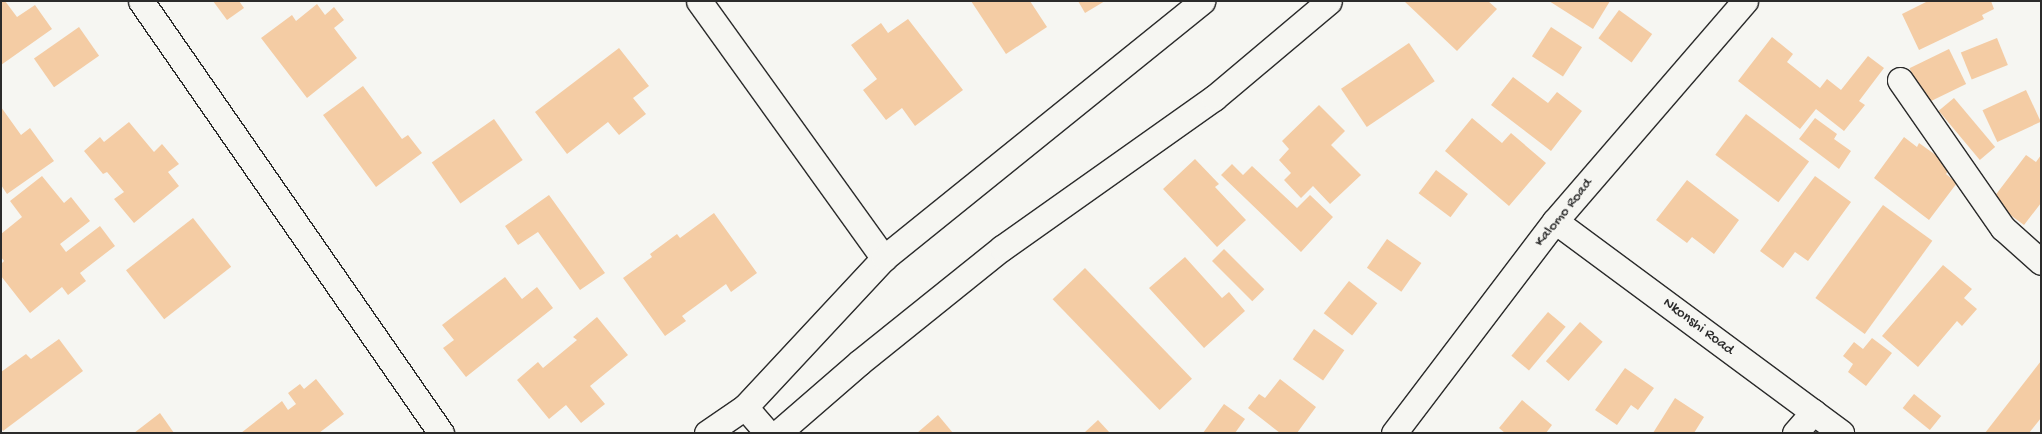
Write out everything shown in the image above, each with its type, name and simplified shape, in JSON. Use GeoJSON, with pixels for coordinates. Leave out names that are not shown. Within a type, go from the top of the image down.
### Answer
{"type":"FeatureCollection","features":[{"type":"Feature","properties":{"kind":"street"},"geometry":{"type":"LineString","coordinates":[[141,1],[441,433]]}},
{"type":"Feature","properties":{"kind":"street"},"geometry":{"type":"LineString","coordinates":[[699,1],[884,258]]}},
{"type":"Feature","properties":{"kind":"street"},"geometry":{"type":"LineString","coordinates":[[707,433],[745,407],[884,258],[1202,1]]}},
{"type":"Feature","properties":{"kind":"street"},"geometry":{"type":"LineString","coordinates":[[778,433],[860,362],[1002,248],[1214,98],[1329,1]]}},
{"type":"Feature","properties":{"kind":"street","name":"Kalomo Road"},"geometry":{"type":"LineString","coordinates":[[1394,433],[1555,221],[1745,1]]}},
{"type":"Feature","properties":{"kind":"street"},"geometry":{"type":"LineString","coordinates":[[1900,80],[2003,228],[2041,262]]}},
{"type":"Feature","properties":{"kind":"street","name":"Nkonshi Road"},"geometry":{"type":"LineString","coordinates":[[1555,221],[1841,433]]}},
{"type":"Feature","properties":{"kind":"street"},"geometry":{"type":"LineString","coordinates":[[745,407],[768,433]]}},
{"type":"Feature","properties":{"kind":"street"},"geometry":{"type":"LineString","coordinates":[[1795,433],[1813,412]]}},
{"type":"Feature","properties":{"kind":"building"},"geometry":{"type":"Polygon","coordinates":[[[1,1],[5,1],[17,17],[35,5],[52,29],[1,65],[1,1]]]}},
{"type":"Feature","properties":{"kind":"building"},"geometry":{"type":"Polygon","coordinates":[[[213,1],[239,1],[244,8],[227,20],[213,1]]]}},
{"type":"Feature","properties":{"kind":"building"},"geometry":{"type":"Polygon","coordinates":[[[971,1],[1030,1],[1047,27],[1006,54],[971,1]]]}},
{"type":"Feature","properties":{"kind":"building"},"geometry":{"type":"Polygon","coordinates":[[[1078,1],[1105,1],[1085,13],[1078,1]]]}},
{"type":"Feature","properties":{"kind":"building"},"geometry":{"type":"Polygon","coordinates":[[[1404,1],[1488,1],[1497,9],[1457,51],[1404,1]]]}},
{"type":"Feature","properties":{"kind":"building"},"geometry":{"type":"Polygon","coordinates":[[[1549,1],[1610,1],[1593,29],[1549,1]]]}},
{"type":"Feature","properties":{"kind":"building"},"geometry":{"type":"Polygon","coordinates":[[[1928,1],[1991,1],[1994,9],[1982,15],[1984,19],[1919,50],[1902,14],[1928,1]]]}},
{"type":"Feature","properties":{"kind":"building"},"geometry":{"type":"Polygon","coordinates":[[[317,4],[325,15],[334,7],[344,20],[334,28],[357,58],[307,98],[261,38],[292,15],[296,21],[317,4]]]}},
{"type":"Feature","properties":{"kind":"building"},"geometry":{"type":"Polygon","coordinates":[[[1619,10],[1652,34],[1632,62],[1598,38],[1619,10]]]}},
{"type":"Feature","properties":{"kind":"building"},"geometry":{"type":"Polygon","coordinates":[[[908,19],[963,90],[915,126],[902,108],[886,120],[863,90],[877,79],[851,45],[881,23],[888,33],[908,19]]]}},
{"type":"Feature","properties":{"kind":"building"},"geometry":{"type":"Polygon","coordinates":[[[79,27],[99,56],[54,87],[34,59],[79,27]]]}},
{"type":"Feature","properties":{"kind":"building"},"geometry":{"type":"Polygon","coordinates":[[[1551,27],[1582,47],[1563,77],[1532,56],[1551,27]]]}},
{"type":"Feature","properties":{"kind":"building"},"geometry":{"type":"Polygon","coordinates":[[[1772,37],[1793,54],[1787,62],[1820,88],[1827,79],[1841,90],[1868,56],[1884,68],[1859,101],[1865,105],[1844,131],[1816,109],[1800,129],[1738,81],[1772,37]]]}},
{"type":"Feature","properties":{"kind":"building"},"geometry":{"type":"Polygon","coordinates":[[[1997,38],[2008,65],[1972,79],[1961,53],[1997,38]]]}},
{"type":"Feature","properties":{"kind":"building"},"geometry":{"type":"Polygon","coordinates":[[[1409,43],[1435,81],[1367,127],[1341,89],[1409,43]]]}},
{"type":"Feature","properties":{"kind":"building"},"geometry":{"type":"Polygon","coordinates":[[[619,48],[649,86],[633,98],[646,114],[619,135],[608,122],[567,154],[535,112],[619,48]]]}},
{"type":"Feature","properties":{"kind":"building"},"geometry":{"type":"Polygon","coordinates":[[[1949,49],[1966,84],[1927,103],[1909,68],[1949,49]]]}},
{"type":"Feature","properties":{"kind":"building"},"geometry":{"type":"Polygon","coordinates":[[[1513,77],[1548,103],[1557,92],[1582,111],[1551,151],[1491,105],[1513,77]]]}},
{"type":"Feature","properties":{"kind":"building"},"geometry":{"type":"Polygon","coordinates":[[[363,86],[402,139],[408,135],[422,153],[376,187],[323,115],[363,86]]]}},
{"type":"Feature","properties":{"kind":"building"},"geometry":{"type":"Polygon","coordinates":[[[2026,90],[2041,122],[1997,142],[1982,110],[2026,90]]]}},
{"type":"Feature","properties":{"kind":"building"},"geometry":{"type":"Polygon","coordinates":[[[1954,98],[1995,147],[1980,160],[1939,111],[1954,98]]]}},
{"type":"Feature","properties":{"kind":"building"},"geometry":{"type":"Polygon","coordinates":[[[1319,105],[1345,131],[1331,145],[1361,175],[1330,204],[1313,186],[1301,198],[1284,180],[1291,173],[1279,160],[1289,149],[1282,141],[1319,105]]]}},
{"type":"Feature","properties":{"kind":"building"},"geometry":{"type":"Polygon","coordinates":[[[1,107],[21,135],[30,128],[54,161],[7,194],[1,185],[1,107]]]}},
{"type":"Feature","properties":{"kind":"building"},"geometry":{"type":"Polygon","coordinates":[[[1746,114],[1809,162],[1778,202],[1715,155],[1746,114]]]}},
{"type":"Feature","properties":{"kind":"building"},"geometry":{"type":"Polygon","coordinates":[[[1472,118],[1502,143],[1511,133],[1546,163],[1509,206],[1445,151],[1472,118]]]}},
{"type":"Feature","properties":{"kind":"building"},"geometry":{"type":"Polygon","coordinates":[[[1815,118],[1837,134],[1834,139],[1851,151],[1839,169],[1799,139],[1815,118]]]}},
{"type":"Feature","properties":{"kind":"building"},"geometry":{"type":"Polygon","coordinates":[[[494,119],[523,160],[460,204],[432,163],[494,119]]]}},
{"type":"Feature","properties":{"kind":"building"},"geometry":{"type":"Polygon","coordinates":[[[129,122],[154,152],[162,144],[179,164],[168,172],[179,186],[134,223],[114,199],[124,192],[107,172],[103,174],[84,151],[100,137],[104,142],[129,122]]]}},
{"type":"Feature","properties":{"kind":"building"},"geometry":{"type":"Polygon","coordinates":[[[1904,137],[1917,147],[1919,143],[1951,166],[1946,174],[1957,183],[1929,220],[1874,178],[1904,137]]]}},
{"type":"Feature","properties":{"kind":"building"},"geometry":{"type":"Polygon","coordinates":[[[2026,155],[2036,162],[2041,155],[2041,203],[2024,225],[1991,201],[2026,155]]]}},
{"type":"Feature","properties":{"kind":"building"},"geometry":{"type":"Polygon","coordinates":[[[1195,159],[1219,184],[1215,187],[1246,220],[1217,247],[1163,189],[1195,159]]]}},
{"type":"Feature","properties":{"kind":"building"},"geometry":{"type":"Polygon","coordinates":[[[1232,164],[1243,175],[1252,166],[1297,208],[1310,195],[1333,217],[1301,252],[1221,175],[1232,164]]]}},
{"type":"Feature","properties":{"kind":"building"},"geometry":{"type":"Polygon","coordinates":[[[1436,170],[1468,194],[1450,217],[1419,193],[1436,170]]]}},
{"type":"Feature","properties":{"kind":"building"},"geometry":{"type":"Polygon","coordinates":[[[42,176],[64,203],[71,197],[90,221],[60,244],[66,252],[100,226],[115,246],[80,273],[86,281],[68,295],[62,287],[30,313],[1,276],[1,264],[4,261],[1,257],[1,234],[22,217],[10,201],[42,176]]]}},
{"type":"Feature","properties":{"kind":"building"},"geometry":{"type":"Polygon","coordinates":[[[1815,176],[1851,202],[1808,261],[1795,252],[1783,268],[1760,251],[1815,176]]]}},
{"type":"Feature","properties":{"kind":"building"},"geometry":{"type":"Polygon","coordinates":[[[1687,180],[1739,220],[1714,254],[1692,237],[1687,243],[1656,220],[1687,180]]]}},
{"type":"Feature","properties":{"kind":"building"},"geometry":{"type":"Polygon","coordinates":[[[549,195],[605,273],[580,290],[538,232],[518,245],[505,226],[549,195]]]}},
{"type":"Feature","properties":{"kind":"building"},"geometry":{"type":"Polygon","coordinates":[[[1883,205],[1932,241],[1865,334],[1815,298],[1883,205]]]}},
{"type":"Feature","properties":{"kind":"building"},"geometry":{"type":"Polygon","coordinates":[[[714,213],[757,273],[731,292],[726,284],[682,316],[686,321],[665,336],[623,278],[652,257],[650,254],[677,234],[680,238],[714,213]]]}},
{"type":"Feature","properties":{"kind":"building"},"geometry":{"type":"Polygon","coordinates":[[[193,218],[231,267],[164,319],[126,270],[193,218]]]}},
{"type":"Feature","properties":{"kind":"building"},"geometry":{"type":"Polygon","coordinates":[[[1387,239],[1421,263],[1401,292],[1367,268],[1387,239]]]}},
{"type":"Feature","properties":{"kind":"building"},"geometry":{"type":"Polygon","coordinates":[[[1224,249],[1264,289],[1252,301],[1212,261],[1224,249]]]}},
{"type":"Feature","properties":{"kind":"building"},"geometry":{"type":"Polygon","coordinates":[[[1185,257],[1222,298],[1229,292],[1245,311],[1204,348],[1149,288],[1185,257]]]}},
{"type":"Feature","properties":{"kind":"building"},"geometry":{"type":"Polygon","coordinates":[[[1943,265],[1972,289],[1964,298],[1977,309],[1962,326],[1957,321],[1918,367],[1882,336],[1943,265]]]}},
{"type":"Feature","properties":{"kind":"building"},"geometry":{"type":"Polygon","coordinates":[[[1085,268],[1192,379],[1160,410],[1053,299],[1085,268]]]}},
{"type":"Feature","properties":{"kind":"building"},"geometry":{"type":"Polygon","coordinates":[[[505,277],[522,299],[537,287],[553,308],[466,377],[443,348],[454,340],[442,325],[505,277]]]}},
{"type":"Feature","properties":{"kind":"building"},"geometry":{"type":"Polygon","coordinates":[[[1349,281],[1377,303],[1352,335],[1324,313],[1349,281]]]}},
{"type":"Feature","properties":{"kind":"building"},"geometry":{"type":"Polygon","coordinates":[[[1548,312],[1566,327],[1529,370],[1511,356],[1548,312]]]}},
{"type":"Feature","properties":{"kind":"building"},"geometry":{"type":"Polygon","coordinates":[[[597,317],[628,355],[590,386],[605,404],[581,423],[566,405],[549,419],[517,380],[538,362],[543,368],[577,340],[573,337],[597,317]]]}},
{"type":"Feature","properties":{"kind":"building"},"geometry":{"type":"Polygon","coordinates":[[[1580,322],[1603,342],[1569,381],[1546,361],[1580,322]]]}},
{"type":"Feature","properties":{"kind":"building"},"geometry":{"type":"Polygon","coordinates":[[[1314,329],[1344,350],[1323,381],[1293,359],[1314,329]]]}},
{"type":"Feature","properties":{"kind":"building"},"geometry":{"type":"Polygon","coordinates":[[[1872,338],[1892,353],[1866,386],[1848,372],[1853,364],[1843,356],[1854,342],[1863,349],[1872,338]]]}},
{"type":"Feature","properties":{"kind":"building"},"geometry":{"type":"Polygon","coordinates":[[[59,339],[83,371],[3,431],[1,428],[1,372],[26,354],[31,359],[59,339]]]}},
{"type":"Feature","properties":{"kind":"building"},"geometry":{"type":"Polygon","coordinates":[[[2041,361],[2041,418],[2029,433],[1985,433],[2041,361]]]}},
{"type":"Feature","properties":{"kind":"building"},"geometry":{"type":"Polygon","coordinates":[[[1625,368],[1654,388],[1638,410],[1631,405],[1617,425],[1595,410],[1625,368]]]}},
{"type":"Feature","properties":{"kind":"building"},"geometry":{"type":"Polygon","coordinates":[[[316,379],[344,414],[319,433],[241,433],[282,401],[288,410],[296,404],[288,393],[300,384],[304,389],[316,379]]]}},
{"type":"Feature","properties":{"kind":"building"},"geometry":{"type":"Polygon","coordinates":[[[1280,379],[1316,407],[1297,433],[1280,433],[1248,408],[1259,394],[1265,398],[1280,379]]]}},
{"type":"Feature","properties":{"kind":"building"},"geometry":{"type":"Polygon","coordinates":[[[1914,394],[1941,416],[1930,430],[1903,408],[1914,394]]]}},
{"type":"Feature","properties":{"kind":"building"},"geometry":{"type":"Polygon","coordinates":[[[1675,398],[1704,417],[1694,433],[1653,433],[1675,398]]]}},
{"type":"Feature","properties":{"kind":"building"},"geometry":{"type":"Polygon","coordinates":[[[1522,400],[1552,425],[1546,433],[1505,433],[1499,428],[1522,400]]]}},
{"type":"Feature","properties":{"kind":"building"},"geometry":{"type":"Polygon","coordinates":[[[1224,404],[1245,419],[1235,433],[1203,433],[1224,404]]]}},
{"type":"Feature","properties":{"kind":"building"},"geometry":{"type":"Polygon","coordinates":[[[160,413],[174,433],[134,433],[160,413]]]}},
{"type":"Feature","properties":{"kind":"building"},"geometry":{"type":"Polygon","coordinates":[[[938,415],[953,433],[917,433],[938,415]]]}},
{"type":"Feature","properties":{"kind":"building"},"geometry":{"type":"Polygon","coordinates":[[[1098,420],[1110,433],[1084,433],[1098,420]]]}}]}
